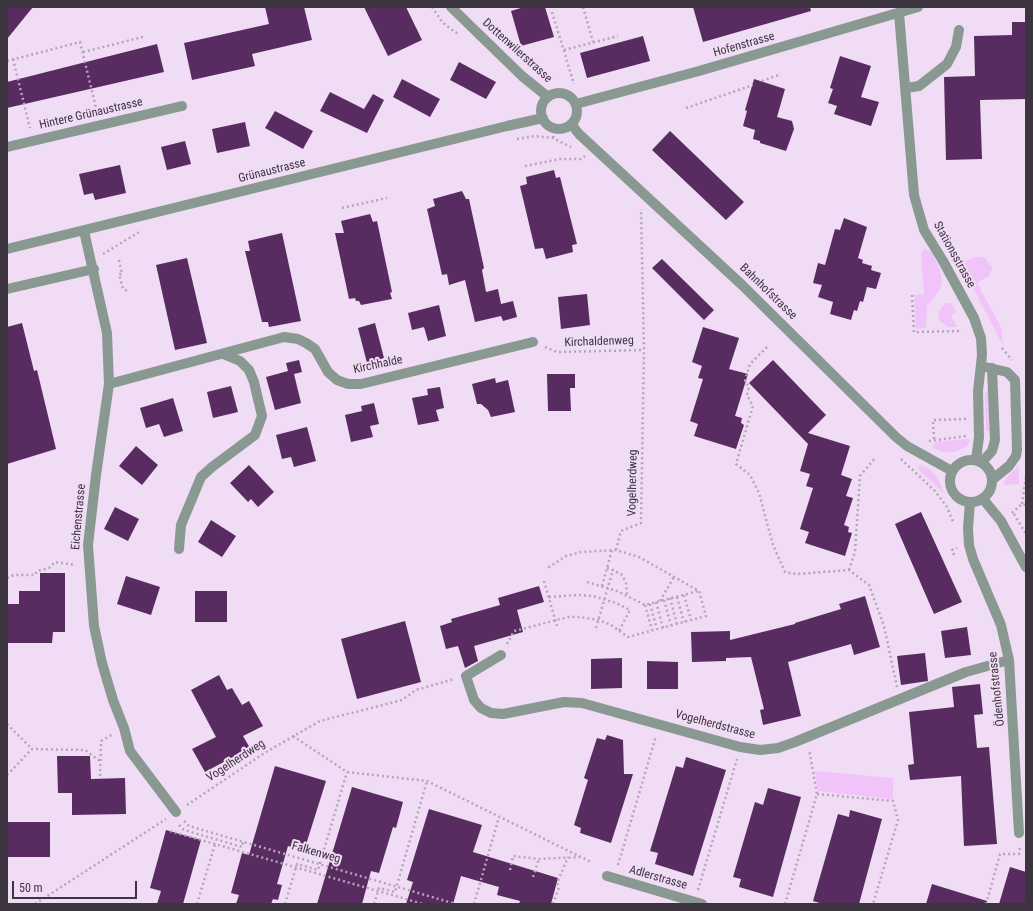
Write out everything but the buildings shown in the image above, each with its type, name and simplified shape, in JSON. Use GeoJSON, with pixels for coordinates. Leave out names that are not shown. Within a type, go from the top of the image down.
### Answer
{"type":"FeatureCollection","features":[{"type":"Feature","properties":{"kind":"street","name":"Dottenwilerstrasse"},"geometry":{"type":"LineString","coordinates":[[451,7],[522,76],[548,97]]}},
{"type":"Feature","properties":{"kind":"street","name":"Hofenstrasse"},"geometry":{"type":"LineString","coordinates":[[576,104],[657,84],[918,7]]}},
{"type":"Feature","properties":{"kind":"street","name":"Stationsstrasse"},"geometry":{"type":"LineString","coordinates":[[899,13],[914,195],[924,230],[943,261],[978,327],[982,348],[978,391],[979,461]]}},
{"type":"Feature","properties":{"kind":"street"},"geometry":{"type":"LineString","coordinates":[[906,88],[919,86],[947,64],[956,47],[959,30]]}},
{"type":"Feature","properties":{"kind":"street"},"geometry":{"type":"LineString","coordinates":[[559,93],[564,94],[569,96],[576,104],[577,115],[571,124],[562,129],[546,123],[543,118],[542,107],[548,97],[559,93]]}},
{"type":"Feature","properties":{"kind":"street","name":"Hintere Grünaustrasse"},"geometry":{"type":"LineString","coordinates":[[7,147],[182,106]]}},
{"type":"Feature","properties":{"kind":"street","name":"Grünaustrasse"},"geometry":{"type":"LineString","coordinates":[[7,249],[543,118]]}},
{"type":"Feature","properties":{"kind":"street","name":"Bahnhofstrasse"},"geometry":{"type":"LineString","coordinates":[[571,124],[578,134],[741,284],[896,437],[907,446],[952,471]]}},
{"type":"Feature","properties":{"kind":"street","name":"Eichenstrasse"},"geometry":{"type":"LineString","coordinates":[[84,231],[94,269],[107,333],[110,384],[96,475],[88,545],[94,626],[102,663],[113,700],[124,728],[130,751],[174,814]]}},
{"type":"Feature","properties":{"kind":"street"},"geometry":{"type":"LineString","coordinates":[[7,289],[94,269]]}},
{"type":"Feature","properties":{"kind":"street","name":"Kirchhalde"},"geometry":{"type":"LineString","coordinates":[[110,384],[284,338],[298,339],[315,349],[328,372],[337,380],[348,384],[361,384],[533,342]]}},
{"type":"Feature","properties":{"kind":"street"},"geometry":{"type":"LineString","coordinates":[[179,549],[181,525],[201,477],[212,466],[252,438],[259,427],[262,416],[254,382],[249,370],[240,361],[223,354]]}},
{"type":"Feature","properties":{"kind":"street"},"geometry":{"type":"LineString","coordinates":[[981,366],[1007,372],[1015,380],[1016,456],[1009,466],[993,479]]}},
{"type":"Feature","properties":{"kind":"street"},"geometry":{"type":"LineString","coordinates":[[979,461],[992,451],[995,440],[992,368]]}},
{"type":"Feature","properties":{"kind":"street"},"geometry":{"type":"LineString","coordinates":[[962,461],[979,461],[987,466],[993,479],[991,490],[983,499],[970,502],[964,501],[954,494],[950,483],[952,471],[962,461]]}},
{"type":"Feature","properties":{"kind":"street"},"geometry":{"type":"LineString","coordinates":[[983,499],[1001,521],[1026,567]]}},
{"type":"Feature","properties":{"kind":"street","name":"Ödenhofstrasse"},"geometry":{"type":"LineString","coordinates":[[970,502],[968,528],[969,545],[973,559],[1001,625],[1009,660],[1019,833]]}},
{"type":"Feature","properties":{"kind":"street"},"geometry":{"type":"LineString","coordinates":[[466,676],[501,655]]}},
{"type":"Feature","properties":{"kind":"street","name":"Vogelherdstrasse"},"geometry":{"type":"LineString","coordinates":[[466,676],[474,700],[481,708],[491,713],[503,714],[559,703],[582,703],[740,747],[760,750],[778,748],[966,672],[1009,660]]}},
{"type":"Feature","properties":{"kind":"street","name":"Adlerstrasse"},"geometry":{"type":"LineString","coordinates":[[607,876],[702,904]]}},
{"type":"Feature","properties":{"kind":"path"},"geometry":{"type":"LineString","coordinates":[[432,7],[443,23],[460,36]]}},
{"type":"Feature","properties":{"kind":"path"},"geometry":{"type":"LineString","coordinates":[[583,7],[593,42]]}},
{"type":"Feature","properties":{"kind":"path"},"geometry":{"type":"LineString","coordinates":[[552,12],[574,84]]}},
{"type":"Feature","properties":{"kind":"path"},"geometry":{"type":"LineString","coordinates":[[564,50],[618,36]]}},
{"type":"Feature","properties":{"kind":"path"},"geometry":{"type":"LineString","coordinates":[[83,52],[144,37]]}},
{"type":"Feature","properties":{"kind":"path"},"geometry":{"type":"LineString","coordinates":[[7,60],[80,42],[100,125]]}},
{"type":"Feature","properties":{"kind":"path"},"geometry":{"type":"LineString","coordinates":[[13,59],[33,141]]}},
{"type":"Feature","properties":{"kind":"path"},"geometry":{"type":"LineString","coordinates":[[762,81],[781,74]]}},
{"type":"Feature","properties":{"kind":"path"},"geometry":{"type":"LineString","coordinates":[[686,108],[753,85]]}},
{"type":"Feature","properties":{"kind":"path"},"geometry":{"type":"LineString","coordinates":[[553,138],[556,128]]}},
{"type":"Feature","properties":{"kind":"path"},"geometry":{"type":"LineString","coordinates":[[526,166],[560,159],[581,159],[586,156]]}},
{"type":"Feature","properties":{"kind":"path"},"geometry":{"type":"LineString","coordinates":[[342,208],[387,198]]}},
{"type":"Feature","properties":{"kind":"path","name":"Vogelherdweg"},"geometry":{"type":"LineString","coordinates":[[616,550],[621,531],[641,523],[644,350],[641,207]]}},
{"type":"Feature","properties":{"kind":"path"},"geometry":{"type":"LineString","coordinates":[[119,260],[122,274],[119,274],[123,289],[128,291]]}},
{"type":"Feature","properties":{"kind":"path"},"geometry":{"type":"LineString","coordinates":[[912,295],[914,332],[962,330]]}},
{"type":"Feature","properties":{"kind":"path","name":"Kirchaldenweg"},"geometry":{"type":"LineString","coordinates":[[533,342],[557,352],[644,350]]}},
{"type":"Feature","properties":{"kind":"path"},"geometry":{"type":"LineString","coordinates":[[767,347],[750,364],[745,381],[749,387],[747,395],[754,406],[736,464],[750,475],[759,492],[773,545],[785,572],[797,574],[850,570],[870,584],[884,626],[900,699]]}},
{"type":"Feature","properties":{"kind":"path"},"geometry":{"type":"LineString","coordinates":[[934,439],[933,420],[968,419]]}},
{"type":"Feature","properties":{"kind":"path"},"geometry":{"type":"LineString","coordinates":[[928,441],[934,439],[971,436]]}},
{"type":"Feature","properties":{"kind":"path"},"geometry":{"type":"LineString","coordinates":[[850,570],[855,552],[860,476],[876,456]]}},
{"type":"Feature","properties":{"kind":"path"},"geometry":{"type":"LineString","coordinates":[[1026,476],[1024,504],[1013,512],[1026,534]]}},
{"type":"Feature","properties":{"kind":"path"},"geometry":{"type":"LineString","coordinates":[[602,586],[612,550]]}},
{"type":"Feature","properties":{"kind":"path"},"geometry":{"type":"LineString","coordinates":[[501,655],[514,631],[555,620],[580,617],[598,620],[628,637],[706,616],[698,591],[639,557],[616,550],[581,552],[566,556],[546,569]]}},
{"type":"Feature","properties":{"kind":"path"},"geometry":{"type":"LineString","coordinates":[[952,550],[954,555]]}},
{"type":"Feature","properties":{"kind":"path"},"geometry":{"type":"LineString","coordinates":[[7,578],[14,575],[35,575],[37,571],[49,568],[55,562],[77,565]]}},
{"type":"Feature","properties":{"kind":"path"},"geometry":{"type":"LineString","coordinates":[[607,568],[621,574],[626,582],[626,595]]}},
{"type":"Feature","properties":{"kind":"path"},"geometry":{"type":"LineString","coordinates":[[596,628],[613,570]]}},
{"type":"Feature","properties":{"kind":"path"},"geometry":{"type":"LineString","coordinates":[[660,601],[674,577]]}},
{"type":"Feature","properties":{"kind":"path"},"geometry":{"type":"LineString","coordinates":[[544,581],[557,626]]}},
{"type":"Feature","properties":{"kind":"path"},"geometry":{"type":"LineString","coordinates":[[587,582],[626,595],[645,605],[698,591]]}},
{"type":"Feature","properties":{"kind":"path"},"geometry":{"type":"LineString","coordinates":[[549,598],[578,595],[605,599],[630,610],[619,631]]}},
{"type":"Feature","properties":{"kind":"path"},"geometry":{"type":"LineString","coordinates":[[684,595],[691,620]]}},
{"type":"Feature","properties":{"kind":"path"},"geometry":{"type":"LineString","coordinates":[[677,597],[684,622]]}},
{"type":"Feature","properties":{"kind":"path"},"geometry":{"type":"LineString","coordinates":[[670,598],[677,624]]}},
{"type":"Feature","properties":{"kind":"path"},"geometry":{"type":"LineString","coordinates":[[664,600],[671,625]]}},
{"type":"Feature","properties":{"kind":"path"},"geometry":{"type":"LineString","coordinates":[[656,602],[663,628]]}},
{"type":"Feature","properties":{"kind":"path"},"geometry":{"type":"LineString","coordinates":[[650,604],[656,629]]}},
{"type":"Feature","properties":{"kind":"path"},"geometry":{"type":"LineString","coordinates":[[645,605],[652,630]]}},
{"type":"Feature","properties":{"kind":"path","name":"Vogelherdweg"},"geometry":{"type":"LineString","coordinates":[[35,904],[174,814],[266,752],[320,721],[402,700],[416,690],[466,676]]}},
{"type":"Feature","properties":{"kind":"path"},"geometry":{"type":"LineString","coordinates":[[7,724],[32,749],[85,750],[100,761]]}},
{"type":"Feature","properties":{"kind":"path"},"geometry":{"type":"LineString","coordinates":[[617,870],[659,724]]}},
{"type":"Feature","properties":{"kind":"path"},"geometry":{"type":"LineString","coordinates":[[100,776],[101,741],[117,732]]}},
{"type":"Feature","properties":{"kind":"path"},"geometry":{"type":"LineString","coordinates":[[293,736],[347,772],[427,781],[591,862]]}},
{"type":"Feature","properties":{"kind":"path"},"geometry":{"type":"LineString","coordinates":[[785,904],[817,794],[811,768],[808,737]]}},
{"type":"Feature","properties":{"kind":"path"},"geometry":{"type":"LineString","coordinates":[[698,893],[740,747]]}},
{"type":"Feature","properties":{"kind":"path"},"geometry":{"type":"LineString","coordinates":[[7,775],[32,749]]}},
{"type":"Feature","properties":{"kind":"path"},"geometry":{"type":"LineString","coordinates":[[285,904],[297,864],[318,870],[347,772]]}},
{"type":"Feature","properties":{"kind":"path"},"geometry":{"type":"LineString","coordinates":[[374,904],[379,888],[395,892],[427,781]]}},
{"type":"Feature","properties":{"kind":"path"},"geometry":{"type":"LineString","coordinates":[[817,794],[893,801],[898,820],[873,904]]}},
{"type":"Feature","properties":{"kind":"path"},"geometry":{"type":"LineString","coordinates":[[174,814],[184,830],[242,847],[243,842]]}},
{"type":"Feature","properties":{"kind":"path","name":"Falkenweg"},"geometry":{"type":"LineString","coordinates":[[174,814],[189,826],[456,904]]}},
{"type":"Feature","properties":{"kind":"path"},"geometry":{"type":"LineString","coordinates":[[474,904],[499,816]]}},
{"type":"Feature","properties":{"kind":"path"},"geometry":{"type":"LineString","coordinates":[[170,831],[423,904]]}},
{"type":"Feature","properties":{"kind":"path"},"geometry":{"type":"LineString","coordinates":[[986,904],[1000,854],[1019,854],[1019,833]]}},
{"type":"Feature","properties":{"kind":"path"},"geometry":{"type":"LineString","coordinates":[[197,904],[215,844]]}},
{"type":"Feature","properties":{"kind":"path"},"geometry":{"type":"LineString","coordinates":[[510,870],[513,856],[539,859],[568,857],[584,858]]}},
{"type":"Feature","properties":{"kind":"path"},"geometry":{"type":"LineString","coordinates":[[553,904],[559,887],[557,883],[568,857]]}},
{"type":"Feature","properties":{"kind":"path"},"geometry":{"type":"LineString","coordinates":[[533,877],[539,859]]}},
{"type":"Feature","properties":{"kind":"shaded area"},"geometry":{"type":"Polygon","coordinates":[[[924,249],[931,251],[940,269],[942,282],[940,290],[927,306],[926,328],[916,329],[914,295],[924,294],[921,253],[924,249]]]}},
{"type":"Feature","properties":{"kind":"shaded area"},"geometry":{"type":"Polygon","coordinates":[[[975,257],[984,257],[992,267],[989,276],[977,283],[1001,327],[1003,345],[962,267],[966,261],[975,257]]]}},
{"type":"Feature","properties":{"kind":"shaded area"},"geometry":{"type":"Polygon","coordinates":[[[946,303],[951,303],[956,312],[951,315],[957,327],[948,327],[940,321],[938,316],[939,311],[946,303]]]}},
{"type":"Feature","properties":{"kind":"shaded area"},"geometry":{"type":"Polygon","coordinates":[[[988,389],[990,431],[986,431],[985,394],[988,389]]]}},
{"type":"Feature","properties":{"kind":"shaded area"},"geometry":{"type":"Polygon","coordinates":[[[970,440],[967,446],[955,452],[943,452],[932,448],[935,442],[970,440]]]}},
{"type":"Feature","properties":{"kind":"shaded area"},"geometry":{"type":"Polygon","coordinates":[[[920,464],[931,470],[937,477],[944,493],[918,469],[920,464]]]}},
{"type":"Feature","properties":{"kind":"shaded area"},"geometry":{"type":"Polygon","coordinates":[[[1019,466],[1019,484],[1003,485],[1008,475],[1019,466]]]}},
{"type":"Feature","properties":{"kind":"shaded area"},"geometry":{"type":"Polygon","coordinates":[[[815,771],[893,778],[893,799],[818,791],[815,771]]]}}]}
